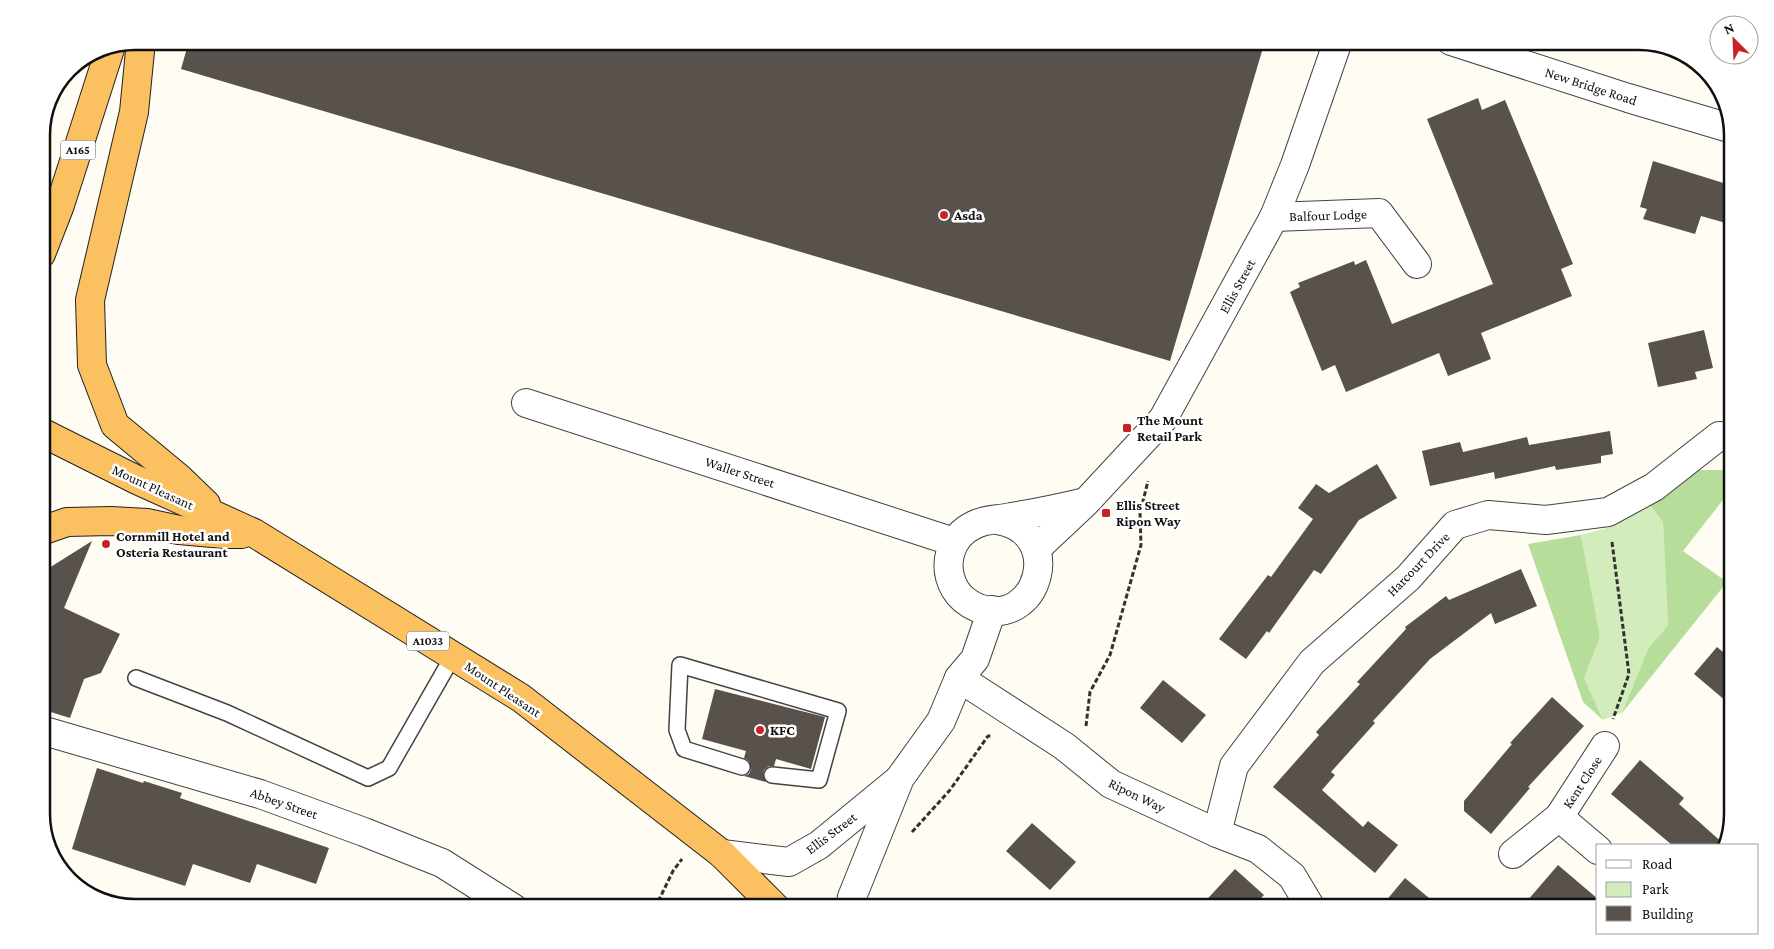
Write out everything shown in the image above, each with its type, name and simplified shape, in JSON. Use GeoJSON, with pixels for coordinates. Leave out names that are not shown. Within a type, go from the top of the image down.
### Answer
{"type":"FeatureCollection","features":[{"type":"Feature","properties":{"kind":"highway"},"geometry":{"type":"LineString","coordinates":[[140,50],[134,112],[90,300],[92,365],[115,425],[179,478],[219,517]]}},
{"type":"Feature","properties":{"kind":"highway","name":"A165"},"geometry":{"type":"LineString","coordinates":[[51,213],[108,55]]}},
{"type":"Feature","properties":{"kind":"highway","name":"Mount Pleasant"},"geometry":{"type":"LineString","coordinates":[[50,436],[137,480],[254,533],[521,698],[722,854],[767,899]]}},
{"type":"Feature","properties":{"kind":"highway"},"geometry":{"type":"LineString","coordinates":[[50,528],[67,522],[111,521],[147,523],[180,530],[224,534],[254,533]]}},
{"type":"Feature","properties":{"kind":"street","name":"Ellis Street"},"geometry":{"type":"LineString","coordinates":[[1036,549],[1086,502],[1163,420],[1274,217],[1295,166],[1335,50]]}},
{"type":"Feature","properties":{"kind":"street","name":"New Bridge Road"},"geometry":{"type":"LineString","coordinates":[[1479,50],[1723,126]]}},
{"type":"Feature","properties":{"kind":"street","name":"Balfour Lodge"},"geometry":{"type":"LineString","coordinates":[[1274,217],[1379,213],[1417,264]]}},
{"type":"Feature","properties":{"kind":"street","name":"Waller Street"},"geometry":{"type":"LineString","coordinates":[[526,403],[954,542]]}},
{"type":"Feature","properties":{"kind":"street","name":"Harcourt Drive"},"geometry":{"type":"LineString","coordinates":[[1218,833],[1234,766],[1312,662],[1408,578],[1456,525],[1488,515],[1546,520],[1608,512],[1654,487],[1719,436]]}},
{"type":"Feature","properties":{"kind":"street"},"geometry":{"type":"LineString","coordinates":[[997,520],[1020,528],[1032,540],[1036,549],[1039,568],[1034,586],[1023,600],[1010,608],[992,610],[983,609],[966,602],[957,593],[949,574],[948,562],[954,542],[964,531],[973,525],[985,521],[1086,502]]}},
{"type":"Feature","properties":{"kind":"street"},"geometry":{"type":"LineString","coordinates":[[966,602],[967,668]]}},
{"type":"Feature","properties":{"kind":"street","name":"Ellis Street"},"geometry":{"type":"LineString","coordinates":[[852,899],[900,778],[941,721],[992,610]]}},
{"type":"Feature","properties":{"kind":"street","name":"Ripon Way"},"geometry":{"type":"LineString","coordinates":[[967,668],[1111,784],[1218,833],[1258,849],[1292,876],[1302,899]]}},
{"type":"Feature","properties":{"kind":"street","name":"Abbey Street"},"geometry":{"type":"LineString","coordinates":[[50,732],[260,794],[364,832],[442,863],[499,899]]}},
{"type":"Feature","properties":{"kind":"street","name":"Kent Close"},"geometry":{"type":"LineString","coordinates":[[1513,854],[1559,817],[1605,746]]}},
{"type":"Feature","properties":{"kind":"street","name":"Ellis Street"},"geometry":{"type":"LineString","coordinates":[[722,854],[789,862],[819,845],[900,778]]}},
{"type":"Feature","properties":{"kind":"street","name":"Kent Close"},"geometry":{"type":"LineString","coordinates":[[1559,817],[1596,848]]}},
{"type":"Feature","properties":{"kind":"lane"},"geometry":{"type":"LineString","coordinates":[[136,678],[227,713],[368,778],[389,768],[453,656]]}},
{"type":"Feature","properties":{"kind":"lane"},"geometry":{"type":"LineString","coordinates":[[742,767],[684,749],[677,730],[680,665],[838,711],[819,780],[772,775]]}},
{"type":"Feature","properties":{"kind":"path"},"geometry":{"type":"LineString","coordinates":[[1064,746],[1086,727],[1090,692],[1110,656],[1141,545],[1140,513],[1149,476]]}},
{"type":"Feature","properties":{"kind":"path"},"geometry":{"type":"LineString","coordinates":[[1605,746],[1629,674],[1608,512]]}},
{"type":"Feature","properties":{"kind":"path"},"geometry":{"type":"LineString","coordinates":[[910,836],[950,790],[988,736],[997,736]]}},
{"type":"Feature","properties":{"kind":"green space"},"geometry":{"type":"Polygon","coordinates":[[[1692,470],[1724,470],[1724,499],[1683,551],[1724,580],[1724,586],[1622,713],[1648,649],[1668,625],[1663,522],[1648,502],[1692,470]]]}},
{"type":"Feature","properties":{"kind":"green space"},"geometry":{"type":"Polygon","coordinates":[[[1648,502],[1663,522],[1668,625],[1648,649],[1622,713],[1603,720],[1584,678],[1600,637],[1581,535],[1610,527],[1648,502]]]}},
{"type":"Feature","properties":{"kind":"green space"},"geometry":{"type":"Polygon","coordinates":[[[1581,535],[1600,637],[1584,678],[1603,720],[1583,702],[1528,544],[1581,535]]]}},
{"type":"Feature","properties":{"kind":"building","name":"Asda"},"geometry":{"type":"Polygon","coordinates":[[[186,50],[1262,50],[1170,361],[181,69],[186,50]]]}},
{"type":"Feature","properties":{"kind":"building"},"geometry":{"type":"Polygon","coordinates":[[[1478,98],[1482,110],[1505,100],[1573,264],[1561,269],[1572,296],[1481,333],[1491,359],[1448,376],[1439,353],[1346,392],[1335,365],[1322,371],[1290,292],[1300,287],[1298,283],[1354,261],[1355,265],[1366,260],[1392,324],[1493,284],[1427,119],[1478,98]]]}},
{"type":"Feature","properties":{"kind":"building"},"geometry":{"type":"Polygon","coordinates":[[[1653,161],[1724,183],[1724,222],[1701,216],[1695,234],[1643,219],[1647,209],[1640,207],[1653,161]]]}},
{"type":"Feature","properties":{"kind":"building"},"geometry":{"type":"Polygon","coordinates":[[[1704,330],[1713,368],[1695,372],[1697,379],[1658,387],[1648,343],[1704,330]]]}},
{"type":"Feature","properties":{"kind":"building"},"geometry":{"type":"Polygon","coordinates":[[[1610,431],[1613,454],[1601,456],[1601,463],[1556,470],[1555,466],[1495,479],[1494,472],[1430,486],[1422,451],[1460,442],[1463,452],[1527,437],[1529,445],[1610,431]]]}},
{"type":"Feature","properties":{"kind":"building"},"geometry":{"type":"Polygon","coordinates":[[[1377,464],[1397,498],[1359,520],[1321,574],[1314,570],[1269,633],[1267,631],[1246,659],[1219,639],[1268,575],[1271,577],[1313,519],[1298,508],[1316,484],[1329,493],[1377,464]]]}},
{"type":"Feature","properties":{"kind":"building"},"geometry":{"type":"Polygon","coordinates":[[[92,541],[64,608],[120,634],[101,673],[84,679],[70,718],[50,712],[50,567],[92,541]]]}},
{"type":"Feature","properties":{"kind":"building"},"geometry":{"type":"Polygon","coordinates":[[[1521,569],[1537,606],[1495,624],[1491,613],[1430,659],[1373,721],[1375,723],[1331,772],[1335,775],[1322,790],[1363,827],[1368,821],[1398,845],[1375,873],[1273,787],[1319,735],[1316,732],[1360,684],[1357,682],[1406,629],[1405,627],[1446,596],[1449,600],[1521,569]]]}},
{"type":"Feature","properties":{"kind":"building"},"geometry":{"type":"Polygon","coordinates":[[[1717,647],[1724,653],[1724,699],[1694,674],[1717,647]]]}},
{"type":"Feature","properties":{"kind":"building"},"geometry":{"type":"Polygon","coordinates":[[[1163,680],[1206,715],[1182,743],[1140,708],[1163,680]]]}},
{"type":"Feature","properties":{"kind":"building","name":"KFC"},"geometry":{"type":"Polygon","coordinates":[[[715,689],[825,717],[811,769],[776,759],[774,766],[769,766],[764,770],[763,774],[766,782],[744,776],[749,774],[751,769],[749,761],[744,758],[746,751],[702,739],[715,689]]]}},
{"type":"Feature","properties":{"kind":"building"},"geometry":{"type":"Polygon","coordinates":[[[1552,697],[1584,726],[1528,787],[1530,788],[1491,834],[1464,811],[1464,801],[1512,744],[1510,743],[1552,697]]]}},
{"type":"Feature","properties":{"kind":"building"},"geometry":{"type":"Polygon","coordinates":[[[1640,760],[1684,798],[1679,804],[1719,840],[1718,844],[1671,844],[1611,794],[1640,760]]]}},
{"type":"Feature","properties":{"kind":"building"},"geometry":{"type":"Polygon","coordinates":[[[97,768],[182,793],[180,798],[329,848],[316,884],[257,864],[250,883],[193,864],[185,886],[72,849],[97,768]]]}},
{"type":"Feature","properties":{"kind":"building"},"geometry":{"type":"Polygon","coordinates":[[[1032,823],[1076,862],[1050,890],[1006,851],[1032,823]]]}},
{"type":"Feature","properties":{"kind":"building"},"geometry":{"type":"Polygon","coordinates":[[[1558,865],[1596,897],[1596,899],[1529,899],[1558,865]]]}},
{"type":"Feature","properties":{"kind":"building"},"geometry":{"type":"Polygon","coordinates":[[[1235,869],[1264,895],[1260,899],[1207,899],[1235,869]]]}},
{"type":"Feature","properties":{"kind":"building"},"geometry":{"type":"Polygon","coordinates":[[[1405,878],[1430,899],[1388,899],[1405,878]]]}},
{"type":"Feature","properties":{"kind":"place","name":"Asda"},"geometry":{"type":"Point","coordinates":[944,215]}},
{"type":"Feature","properties":{"kind":"place","name":"The Mount Retail Park"},"geometry":{"type":"Point","coordinates":[1127,428]}},
{"type":"Feature","properties":{"kind":"place","name":"Ellis Street Ripon Way"},"geometry":{"type":"Point","coordinates":[1106,513]}},
{"type":"Feature","properties":{"kind":"place","name":"Cornmill Hotel and Osteria Restaurant"},"geometry":{"type":"Point","coordinates":[106,544]}},
{"type":"Feature","properties":{"kind":"place","name":"KFC"},"geometry":{"type":"Point","coordinates":[760,730]}}]}
